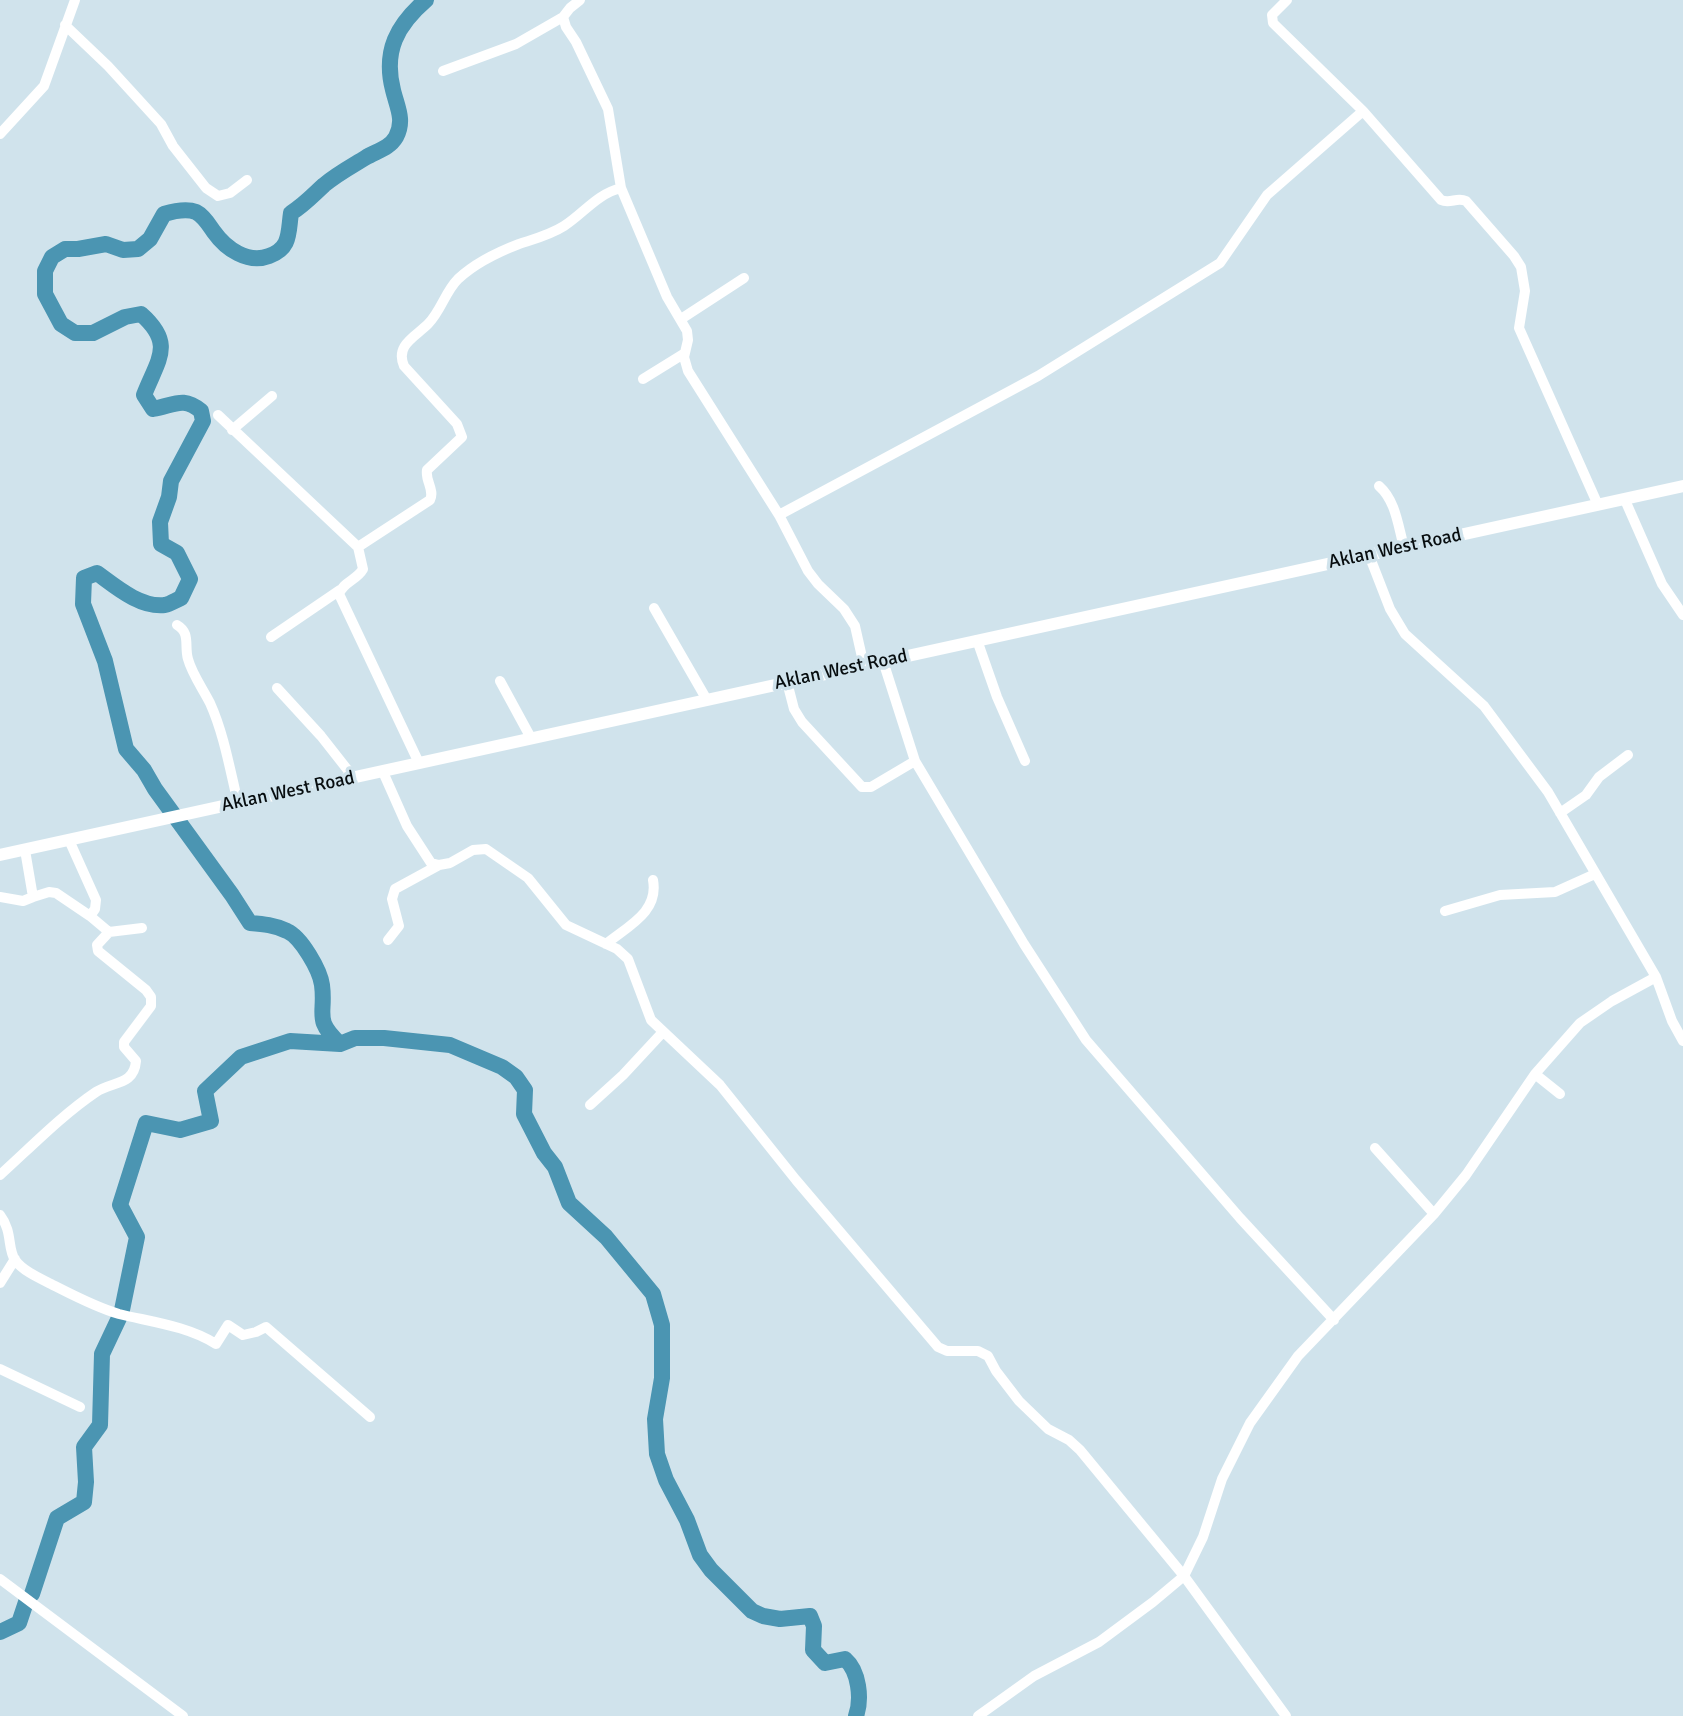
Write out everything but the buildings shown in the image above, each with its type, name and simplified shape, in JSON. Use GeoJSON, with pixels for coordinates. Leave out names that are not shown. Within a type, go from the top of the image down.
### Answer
{"type":"FeatureCollection","features":[{"type":"Feature","properties":{"kind":"main road","name":"Aklan West Road"},"geometry":{"type":"LineString","coordinates":[[0,855],[1683,486]]}},
{"type":"Feature","properties":{"kind":"street"},"geometry":{"type":"LineString","coordinates":[[0,134],[44,86],[75,0]]}},
{"type":"Feature","properties":{"kind":"street"},"geometry":{"type":"LineString","coordinates":[[443,71],[516,44],[563,17],[580,0]]}},
{"type":"Feature","properties":{"kind":"street"},"geometry":{"type":"LineString","coordinates":[[1287,0],[1272,15],[1273,23],[1363,111],[1441,200],[1465,201],[1517,261],[1523,273],[1525,291],[1519,327],[1598,505]]}},
{"type":"Feature","properties":{"kind":"street"},"geometry":{"type":"LineString","coordinates":[[563,17],[608,110],[621,188],[667,297],[687,331],[685,352],[688,371],[779,515],[808,571],[844,608],[855,626],[864,666]]}},
{"type":"Feature","properties":{"kind":"street"},"geometry":{"type":"LineString","coordinates":[[65,25],[108,66],[161,124],[173,146],[206,188],[218,196],[230,193],[247,180]]}},
{"type":"Feature","properties":{"kind":"street"},"geometry":{"type":"LineString","coordinates":[[779,515],[1038,376],[1220,263],[1268,195],[1363,111]]}},
{"type":"Feature","properties":{"kind":"street"},"geometry":{"type":"LineString","coordinates":[[358,547],[430,500],[432,492],[427,470],[461,437],[457,424],[404,366],[401,358],[403,346],[438,314],[450,290],[463,276],[498,252],[564,226],[602,195],[621,188]]}},
{"type":"Feature","properties":{"kind":"street"},"geometry":{"type":"LineString","coordinates":[[681,319],[744,278]]}},
{"type":"Feature","properties":{"kind":"street"},"geometry":{"type":"LineString","coordinates":[[643,379],[685,352]]}},
{"type":"Feature","properties":{"kind":"street"},"geometry":{"type":"LineString","coordinates":[[232,430],[272,396]]}},
{"type":"Feature","properties":{"kind":"street"},"geometry":{"type":"LineString","coordinates":[[218,415],[358,547],[363,569],[360,575],[271,637]]}},
{"type":"Feature","properties":{"kind":"street"},"geometry":{"type":"LineString","coordinates":[[1379,486],[1391,501],[1404,547]]}},
{"type":"Feature","properties":{"kind":"street"},"geometry":{"type":"LineString","coordinates":[[1625,500],[1662,584],[1683,615]]}},
{"type":"Feature","properties":{"kind":"street"},"geometry":{"type":"LineString","coordinates":[[1369,555],[1390,608],[1405,634],[1484,706],[1548,792],[1656,977],[1672,1021],[1683,1041]]}},
{"type":"Feature","properties":{"kind":"street"},"geometry":{"type":"LineString","coordinates":[[340,590],[347,613],[419,763]]}},
{"type":"Feature","properties":{"kind":"street"},"geometry":{"type":"LineString","coordinates":[[654,607],[707,700]]}},
{"type":"Feature","properties":{"kind":"street"},"geometry":{"type":"LineString","coordinates":[[177,625],[183,628],[187,635],[188,660],[220,731],[238,803]]}},
{"type":"Feature","properties":{"kind":"street"},"geometry":{"type":"LineString","coordinates":[[977,640],[997,697],[1026,761]]}},
{"type":"Feature","properties":{"kind":"street"},"geometry":{"type":"LineString","coordinates":[[883,661],[915,761],[1024,944],[1086,1041],[1240,1218],[1335,1320]]}},
{"type":"Feature","properties":{"kind":"street"},"geometry":{"type":"LineString","coordinates":[[499,681],[531,738]]}},
{"type":"Feature","properties":{"kind":"street"},"geometry":{"type":"LineString","coordinates":[[787,682],[794,709],[802,722],[862,787],[871,787],[915,761]]}},
{"type":"Feature","properties":{"kind":"street"},"geometry":{"type":"LineString","coordinates":[[277,688],[321,736],[354,778]]}},
{"type":"Feature","properties":{"kind":"street"},"geometry":{"type":"LineString","coordinates":[[1560,813],[1586,795],[1600,777],[1628,755]]}},
{"type":"Feature","properties":{"kind":"street"},"geometry":{"type":"LineString","coordinates":[[383,772],[423,854],[432,863],[439,865]]}},
{"type":"Feature","properties":{"kind":"street"},"geometry":{"type":"LineString","coordinates":[[69,840],[96,900],[90,916]]}},
{"type":"Feature","properties":{"kind":"street"},"geometry":{"type":"LineString","coordinates":[[25,849],[33,897]]}},
{"type":"Feature","properties":{"kind":"street"},"geometry":{"type":"LineString","coordinates":[[388,940],[398,926],[392,900],[395,889],[473,850],[486,849],[528,878],[566,925],[606,944],[628,959],[651,1020],[662,1033],[720,1085],[796,1180],[938,1347],[947,1351],[978,1351],[988,1356],[1019,1401],[1048,1429],[1069,1440],[1080,1450],[1184,1576],[1286,1716]]}},
{"type":"Feature","properties":{"kind":"street"},"geometry":{"type":"LineString","coordinates":[[1445,911],[1500,895],[1555,892],[1595,874]]}},
{"type":"Feature","properties":{"kind":"street"},"geometry":{"type":"LineString","coordinates":[[606,944],[646,912],[655,893],[653,880]]}},
{"type":"Feature","properties":{"kind":"street"},"geometry":{"type":"LineString","coordinates":[[0,897],[23,901],[49,892],[56,893],[109,932]]}},
{"type":"Feature","properties":{"kind":"street"},"geometry":{"type":"LineString","coordinates":[[0,1175],[83,1102],[99,1090],[127,1080],[135,1069],[136,1061],[124,1047],[124,1042],[151,1006],[151,997],[98,951],[97,945],[109,932],[142,928]]}},
{"type":"Feature","properties":{"kind":"street"},"geometry":{"type":"LineString","coordinates":[[978,1716],[1034,1676],[1099,1642],[1184,1576],[1203,1537],[1222,1479],[1250,1423],[1298,1356],[1434,1214],[1466,1175],[1535,1074],[1580,1023],[1612,1001],[1656,977]]}},
{"type":"Feature","properties":{"kind":"street"},"geometry":{"type":"LineString","coordinates":[[590,1105],[662,1033]]}},
{"type":"Feature","properties":{"kind":"street"},"geometry":{"type":"LineString","coordinates":[[1535,1074],[1560,1094]]}},
{"type":"Feature","properties":{"kind":"street"},"geometry":{"type":"LineString","coordinates":[[1375,1148],[1434,1214]]}},
{"type":"Feature","properties":{"kind":"street"},"geometry":{"type":"LineString","coordinates":[[0,1215],[10,1233],[15,1259],[31,1273],[83,1301],[202,1336],[216,1344],[228,1325],[243,1335],[266,1327],[370,1417]]}},
{"type":"Feature","properties":{"kind":"street"},"geometry":{"type":"LineString","coordinates":[[0,1283],[15,1259]]}},
{"type":"Feature","properties":{"kind":"street"},"geometry":{"type":"LineString","coordinates":[[0,1368],[80,1407]]}},
{"type":"Feature","properties":{"kind":"street"},"geometry":{"type":"LineString","coordinates":[[0,1579],[183,1716]]}},
{"type":"Feature","properties":{"kind":"waterway"},"geometry":{"type":"LineString","coordinates":[[340,1044],[323,1022],[322,985],[314,963],[304,947],[292,934],[282,929],[250,923],[144,770],[126,749],[105,661],[83,604],[84,578],[97,573],[128,595],[146,603],[165,605],[181,598],[190,579],[177,553],[161,544],[160,522],[169,497],[171,481],[203,421],[201,411],[184,403],[153,409],[144,395],[158,361],[161,343],[158,334],[141,314],[125,317],[93,333],[75,333],[61,324],[45,294],[45,271],[52,257],[65,249],[106,244],[123,250],[138,249],[150,239],[164,214],[180,210],[199,214],[219,238],[238,253],[253,258],[276,253],[287,239],[291,213],[334,177],[386,147],[396,137],[400,119],[390,76],[391,51],[400,29],[426,0]]}},
{"type":"Feature","properties":{"kind":"waterway"},"geometry":{"type":"LineString","coordinates":[[122,1310],[137,1237],[120,1205],[146,1123],[180,1130],[211,1121],[205,1091],[241,1057],[290,1041],[340,1044],[355,1038],[384,1038],[450,1045],[502,1067],[516,1077],[525,1090],[524,1114],[544,1153],[555,1167],[569,1203],[606,1237],[653,1294],[662,1325],[662,1378],[655,1419],[657,1454],[700,1555],[711,1570],[752,1611],[780,1619],[810,1616],[814,1626],[813,1650],[825,1663],[845,1659],[850,1664],[859,1694],[856,1716]]}},
{"type":"Feature","properties":{"kind":"waterway"},"geometry":{"type":"LineString","coordinates":[[32,1594],[57,1518],[84,1502],[84,1447],[100,1425],[102,1354],[119,1318]]}},
{"type":"Feature","properties":{"kind":"waterway"},"geometry":{"type":"LineString","coordinates":[[0,1632],[19,1623],[26,1602]]}}]}
